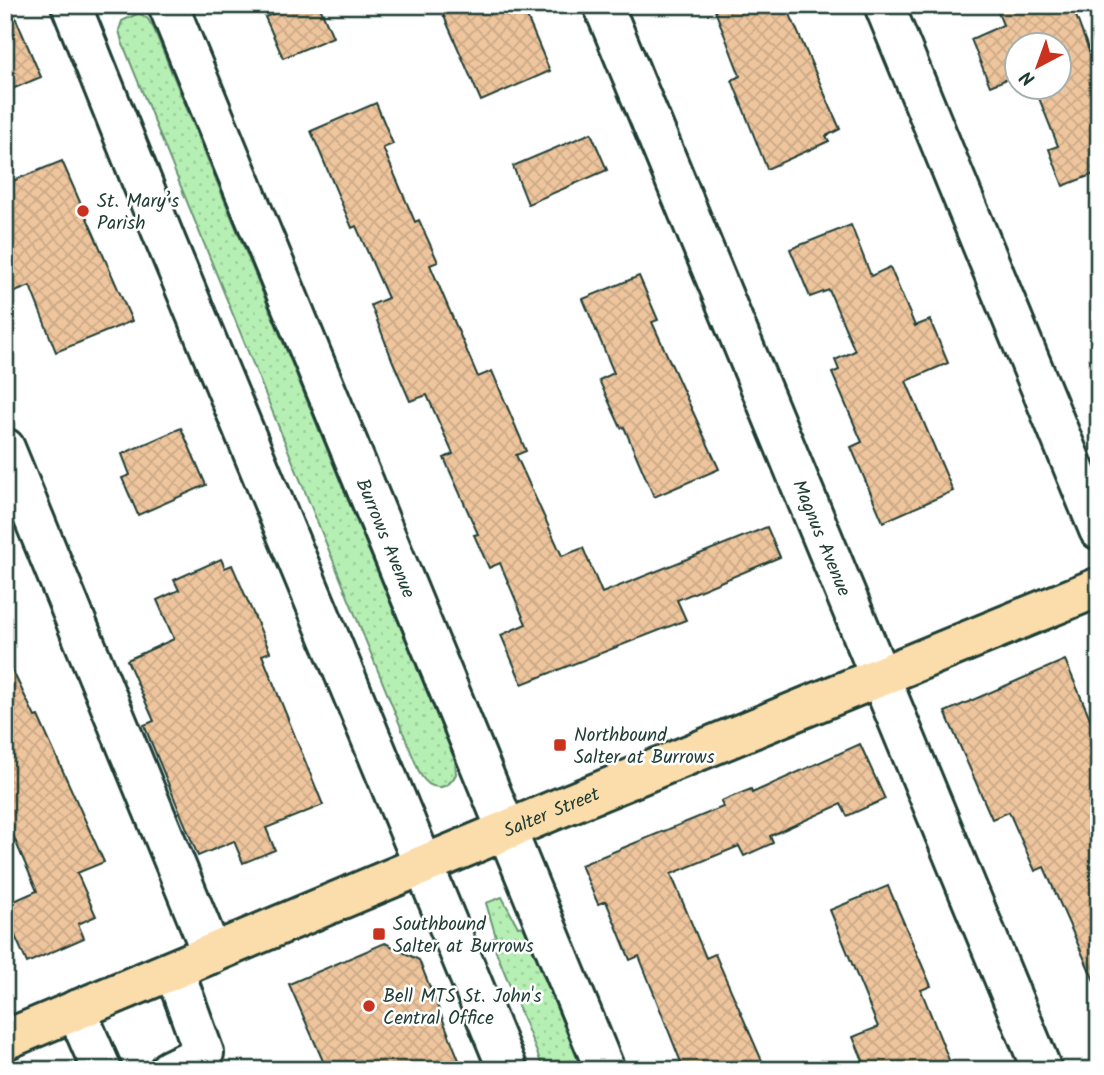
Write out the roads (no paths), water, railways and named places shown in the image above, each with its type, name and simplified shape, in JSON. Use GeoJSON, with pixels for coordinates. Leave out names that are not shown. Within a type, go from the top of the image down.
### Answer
{"type":"FeatureCollection","features":[{"type":"Feature","properties":{"kind":"main road","name":"Salter Street"},"geometry":{"type":"LineString","coordinates":[[5,1040],[1099,587]]}},
{"type":"Feature","properties":{"kind":"street"},"geometry":{"type":"LineString","coordinates":[[71,5],[508,1070]]}},
{"type":"Feature","properties":{"kind":"street","name":"Burrows Avenue"},"geometry":{"type":"LineString","coordinates":[[168,5],[605,1070]]}},
{"type":"Feature","properties":{"kind":"street","name":"Magnus Avenue"},"geometry":{"type":"LineString","coordinates":[[603,5],[1042,1070]]}},
{"type":"Feature","properties":{"kind":"street"},"geometry":{"type":"LineString","coordinates":[[884,5],[1099,530]]}},
{"type":"Feature","properties":{"kind":"street"},"geometry":{"type":"LineString","coordinates":[[5,447],[212,954]]}},
{"type":"Feature","properties":{"kind":"street"},"geometry":{"type":"LineString","coordinates":[[169,1070],[204,1053],[174,970]]}},
{"type":"Feature","properties":{"kind":"street"},"geometry":{"type":"LineString","coordinates":[[76,1010],[102,1070]]}},
{"type":"Feature","properties":{"kind":"place","name":"St. Mary’s Parish"},"geometry":{"type":"Point","coordinates":[83,211]}},
{"type":"Feature","properties":{"kind":"place","name":"Northbound Salter at Burrows"},"geometry":{"type":"Point","coordinates":[560,745]}},
{"type":"Feature","properties":{"kind":"place","name":"Southbound Salter at Burrows"},"geometry":{"type":"Point","coordinates":[379,934]}},
{"type":"Feature","properties":{"kind":"place","name":"Bell MTS St. John's Central Office"},"geometry":{"type":"Point","coordinates":[369,1006]}}]}
